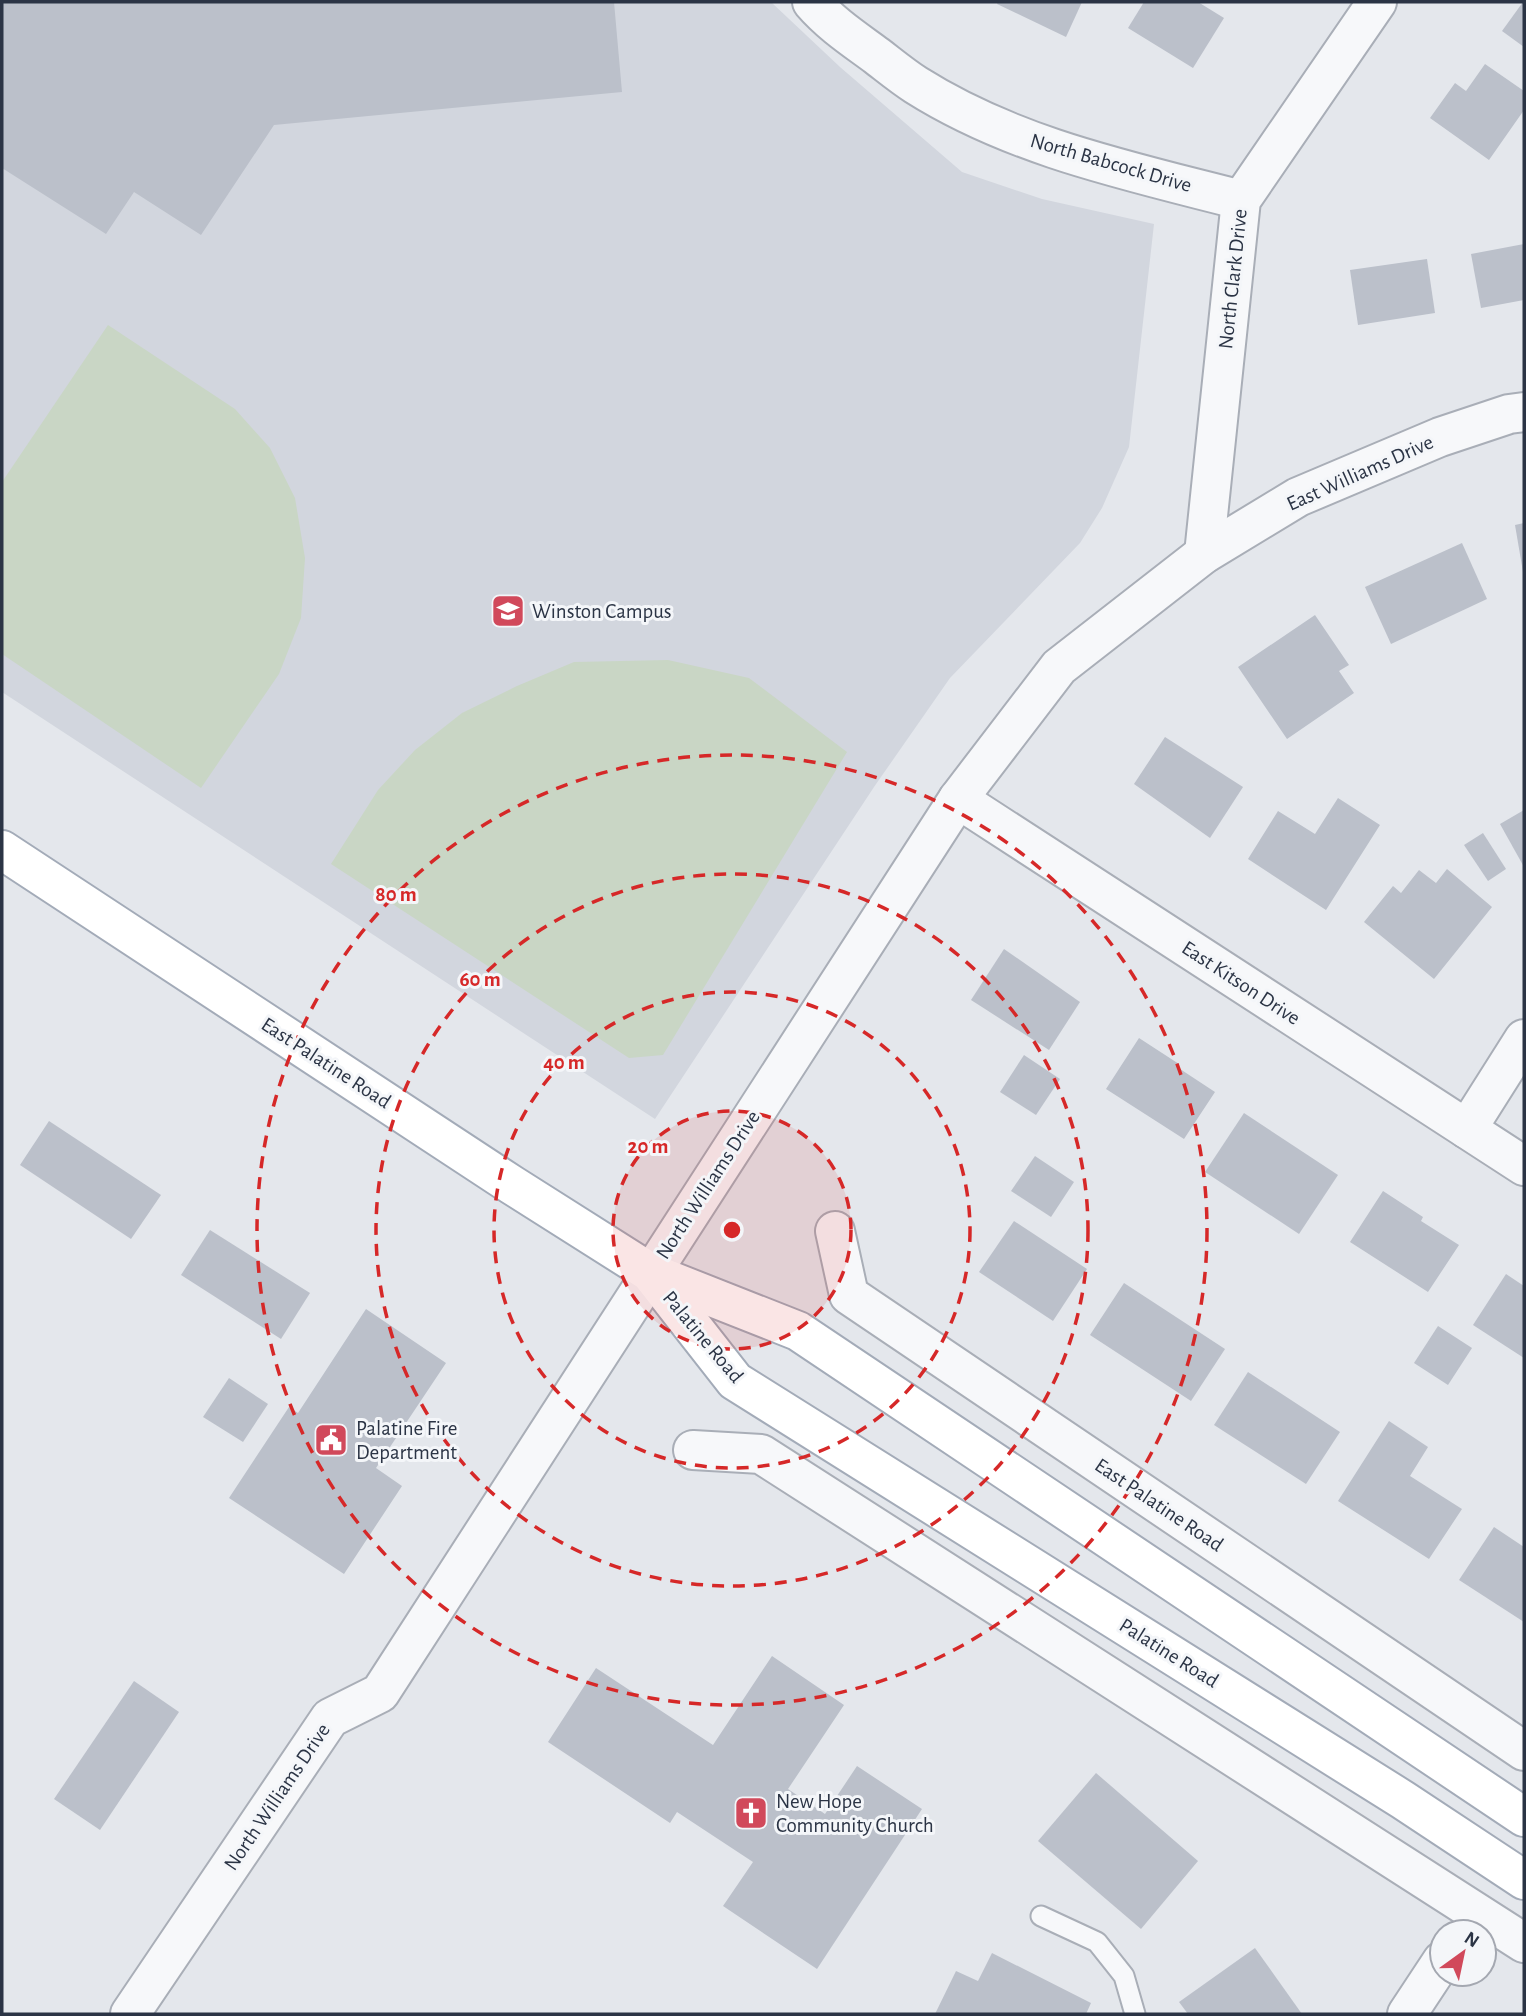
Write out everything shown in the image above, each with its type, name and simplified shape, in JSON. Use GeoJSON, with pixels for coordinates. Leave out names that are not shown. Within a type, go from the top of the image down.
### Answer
{"type":"FeatureCollection","features":[{"type":"Feature","properties":{"kind":"main road","name":"East Palatine Road"},"geometry":{"type":"LineString","coordinates":[[2,849],[512,1185],[651,1273]]}},
{"type":"Feature","properties":{"kind":"main road","name":"Palatine Road"},"geometry":{"type":"LineString","coordinates":[[651,1273],[798,1331],[1524,1817]]}},
{"type":"Feature","properties":{"kind":"main road","name":"Palatine Road"},"geometry":{"type":"LineString","coordinates":[[651,1273],[735,1381],[1403,1800],[1524,1880]]}},
{"type":"Feature","properties":{"kind":"street","name":"North Babcock Drive"},"geometry":{"type":"LineString","coordinates":[[812,2],[827,20],[915,85],[971,116],[1088,161],[1241,200]]}},
{"type":"Feature","properties":{"kind":"street","name":"North Clark Drive"},"geometry":{"type":"LineString","coordinates":[[1204,554],[1241,200],[1377,2]]}},
{"type":"Feature","properties":{"kind":"street","name":"East Williams Drive"},"geometry":{"type":"LineString","coordinates":[[1204,554],[1298,497],[1440,437],[1509,414],[1524,412]]}},
{"type":"Feature","properties":{"kind":"street","name":"North Williams Drive"},"geometry":{"type":"LineString","coordinates":[[130,2014],[330,1717],[380,1693],[958,799],[1059,667],[1204,554]]}},
{"type":"Feature","properties":{"kind":"street","name":"East Kitson Drive"},"geometry":{"type":"LineString","coordinates":[[958,799],[1524,1166]]}},
{"type":"Feature","properties":{"kind":"street"},"geometry":{"type":"LineString","coordinates":[[1467,1129],[1524,1039]]}},
{"type":"Feature","properties":{"kind":"street","name":"East Palatine Road"},"geometry":{"type":"LineString","coordinates":[[835,1231],[849,1295],[1524,1751]]}},
{"type":"Feature","properties":{"kind":"street"},"geometry":{"type":"LineString","coordinates":[[693,1450],[761,1454],[1462,1918]]}},
{"type":"Feature","properties":{"kind":"street"},"geometry":{"type":"LineString","coordinates":[[1498,1933],[1524,1943]]}},
{"type":"Feature","properties":{"kind":"street"},"geometry":{"type":"LineString","coordinates":[[1406,2014],[1428,1982]]}},
{"type":"Feature","properties":{"kind":"lane"},"geometry":{"type":"LineString","coordinates":[[1041,1916],[1097,1942],[1124,1976],[1135,2014]]}},
{"type":"Feature","properties":{"kind":"shaded area","name":"Winston Campus"},"geometry":{"type":"Polygon","coordinates":[[[2,2],[771,2],[840,67],[962,172],[1042,199],[1154,224],[1129,447],[1102,508],[1080,543],[950,678],[874,787],[655,1119],[2,692],[2,2]]]}},
{"type":"Feature","properties":{"kind":"green space"},"geometry":{"type":"Polygon","coordinates":[[[108,325],[235,409],[270,448],[295,498],[305,558],[301,618],[279,674],[201,788],[2,654],[2,482],[108,325]]]}},
{"type":"Feature","properties":{"kind":"green space"},"geometry":{"type":"Polygon","coordinates":[[[668,660],[749,678],[847,752],[663,1055],[629,1058],[331,864],[378,790],[415,750],[462,713],[574,662],[668,660]]]}},
{"type":"Feature","properties":{"kind":"building"},"geometry":{"type":"Polygon","coordinates":[[[2,2],[614,2],[622,92],[274,125],[201,235],[134,192],[106,234],[2,168],[2,2]]]}},
{"type":"Feature","properties":{"kind":"building"},"geometry":{"type":"Polygon","coordinates":[[[1082,2],[1066,37],[997,4],[1082,2]]]}},
{"type":"Feature","properties":{"kind":"building"},"geometry":{"type":"Polygon","coordinates":[[[1144,2],[1198,2],[1224,18],[1193,68],[1128,28],[1144,2]]]}},
{"type":"Feature","properties":{"kind":"building"},"geometry":{"type":"Polygon","coordinates":[[[1524,2],[1524,47],[1502,31],[1524,2]]]}},
{"type":"Feature","properties":{"kind":"building"},"geometry":{"type":"Polygon","coordinates":[[[1485,64],[1524,91],[1524,110],[1489,160],[1430,118],[1455,83],[1466,91],[1485,64]]]}},
{"type":"Feature","properties":{"kind":"building"},"geometry":{"type":"Polygon","coordinates":[[[1524,244],[1524,300],[1481,308],[1471,254],[1524,244]]]}},
{"type":"Feature","properties":{"kind":"building"},"geometry":{"type":"Polygon","coordinates":[[[1427,259],[1435,313],[1358,325],[1350,270],[1427,259]]]}},
{"type":"Feature","properties":{"kind":"building"},"geometry":{"type":"Polygon","coordinates":[[[1524,523],[1524,572],[1523,572],[1515,525],[1524,523]]]}},
{"type":"Feature","properties":{"kind":"building"},"geometry":{"type":"Polygon","coordinates":[[[1462,543],[1487,599],[1391,644],[1365,587],[1462,543]]]}},
{"type":"Feature","properties":{"kind":"building"},"geometry":{"type":"Polygon","coordinates":[[[1315,615],[1349,665],[1339,671],[1354,693],[1287,739],[1238,667],[1315,615]]]}},
{"type":"Feature","properties":{"kind":"building"},"geometry":{"type":"Polygon","coordinates":[[[1165,737],[1243,787],[1210,838],[1134,784],[1165,737]]]}},
{"type":"Feature","properties":{"kind":"building"},"geometry":{"type":"Polygon","coordinates":[[[1338,798],[1380,825],[1326,910],[1248,859],[1278,811],[1315,834],[1338,798]]]}},
{"type":"Feature","properties":{"kind":"building"},"geometry":{"type":"Polygon","coordinates":[[[1524,810],[1524,867],[1500,824],[1524,810]]]}},
{"type":"Feature","properties":{"kind":"building"},"geometry":{"type":"Polygon","coordinates":[[[1483,833],[1506,869],[1488,881],[1464,845],[1483,833]]]}},
{"type":"Feature","properties":{"kind":"building"},"geometry":{"type":"Polygon","coordinates":[[[1447,869],[1492,907],[1434,979],[1364,922],[1393,886],[1401,893],[1419,870],[1436,883],[1447,869]]]}},
{"type":"Feature","properties":{"kind":"building"},"geometry":{"type":"Polygon","coordinates":[[[1004,949],[1080,1002],[1049,1050],[971,1000],[1004,949]]]}},
{"type":"Feature","properties":{"kind":"building"},"geometry":{"type":"Polygon","coordinates":[[[1139,1038],[1215,1092],[1184,1139],[1106,1089],[1139,1038]]]}},
{"type":"Feature","properties":{"kind":"building"},"geometry":{"type":"Polygon","coordinates":[[[1024,1055],[1060,1079],[1036,1115],[1000,1092],[1024,1055]]]}},
{"type":"Feature","properties":{"kind":"building"},"geometry":{"type":"Polygon","coordinates":[[[1244,1113],[1338,1175],[1299,1234],[1205,1172],[1244,1113]]]}},
{"type":"Feature","properties":{"kind":"building"},"geometry":{"type":"Polygon","coordinates":[[[49,1121],[161,1195],[131,1239],[20,1165],[49,1121]]]}},
{"type":"Feature","properties":{"kind":"building"},"geometry":{"type":"Polygon","coordinates":[[[1035,1156],[1074,1182],[1051,1217],[1011,1191],[1035,1156]]]}},
{"type":"Feature","properties":{"kind":"building"},"geometry":{"type":"Polygon","coordinates":[[[1383,1191],[1423,1217],[1421,1221],[1459,1245],[1428,1292],[1350,1242],[1383,1191]]]}},
{"type":"Feature","properties":{"kind":"building"},"geometry":{"type":"Polygon","coordinates":[[[1014,1221],[1087,1269],[1053,1321],[979,1272],[1014,1221]]]}},
{"type":"Feature","properties":{"kind":"building"},"geometry":{"type":"Polygon","coordinates":[[[210,1230],[310,1293],[281,1339],[181,1275],[210,1230]]]}},
{"type":"Feature","properties":{"kind":"building"},"geometry":{"type":"Polygon","coordinates":[[[1506,1274],[1524,1286],[1524,1358],[1473,1325],[1506,1274]]]}},
{"type":"Feature","properties":{"kind":"building"},"geometry":{"type":"Polygon","coordinates":[[[1124,1283],[1225,1349],[1191,1401],[1090,1335],[1124,1283]]]}},
{"type":"Feature","properties":{"kind":"building","name":"Palatine Fire Department"},"geometry":{"type":"Polygon","coordinates":[[[366,1309],[446,1363],[376,1468],[402,1486],[344,1574],[229,1498],[289,1407],[298,1413],[366,1309]]]}},
{"type":"Feature","properties":{"kind":"building"},"geometry":{"type":"Polygon","coordinates":[[[1438,1326],[1472,1348],[1448,1385],[1414,1363],[1438,1326]]]}},
{"type":"Feature","properties":{"kind":"building"},"geometry":{"type":"Polygon","coordinates":[[[1248,1372],[1340,1432],[1306,1484],[1214,1425],[1248,1372]]]}},
{"type":"Feature","properties":{"kind":"building"},"geometry":{"type":"Polygon","coordinates":[[[229,1378],[268,1404],[243,1442],[203,1417],[229,1378]]]}},
{"type":"Feature","properties":{"kind":"building"},"geometry":{"type":"Polygon","coordinates":[[[1389,1421],[1428,1447],[1410,1476],[1462,1509],[1429,1559],[1338,1501],[1389,1421]]]}},
{"type":"Feature","properties":{"kind":"building"},"geometry":{"type":"Polygon","coordinates":[[[1494,1527],[1524,1547],[1524,1622],[1459,1580],[1494,1527]]]}},
{"type":"Feature","properties":{"kind":"building","name":"New Hope Community Church"},"geometry":{"type":"Polygon","coordinates":[[[772,1656],[844,1705],[788,1789],[825,1814],[857,1766],[922,1809],[817,1969],[723,1906],[753,1862],[677,1812],[670,1823],[548,1742],[596,1668],[713,1745],[772,1656]]]}},
{"type":"Feature","properties":{"kind":"building"},"geometry":{"type":"Polygon","coordinates":[[[134,1681],[179,1712],[100,1830],[54,1799],[134,1681]]]}},
{"type":"Feature","properties":{"kind":"building"},"geometry":{"type":"Polygon","coordinates":[[[1096,1773],[1198,1861],[1141,1929],[1038,1841],[1096,1773]]]}},
{"type":"Feature","properties":{"kind":"building"},"geometry":{"type":"Polygon","coordinates":[[[1255,1948],[1302,2014],[1188,2014],[1179,2002],[1255,1948]]]}},
{"type":"Feature","properties":{"kind":"building"},"geometry":{"type":"Polygon","coordinates":[[[992,1953],[1091,2003],[1086,2014],[935,2014],[956,1971],[978,1981],[992,1953]]]}},
{"type":"Feature","properties":{"kind":"place","name":"Winston Campus"},"geometry":{"type":"Point","coordinates":[508,611]}},
{"type":"Feature","properties":{"kind":"place","name":"Palatine Fire Department"},"geometry":{"type":"Point","coordinates":[331,1440]}},
{"type":"Feature","properties":{"kind":"place","name":"New Hope Community Church"},"geometry":{"type":"Point","coordinates":[751,1813]}}]}
